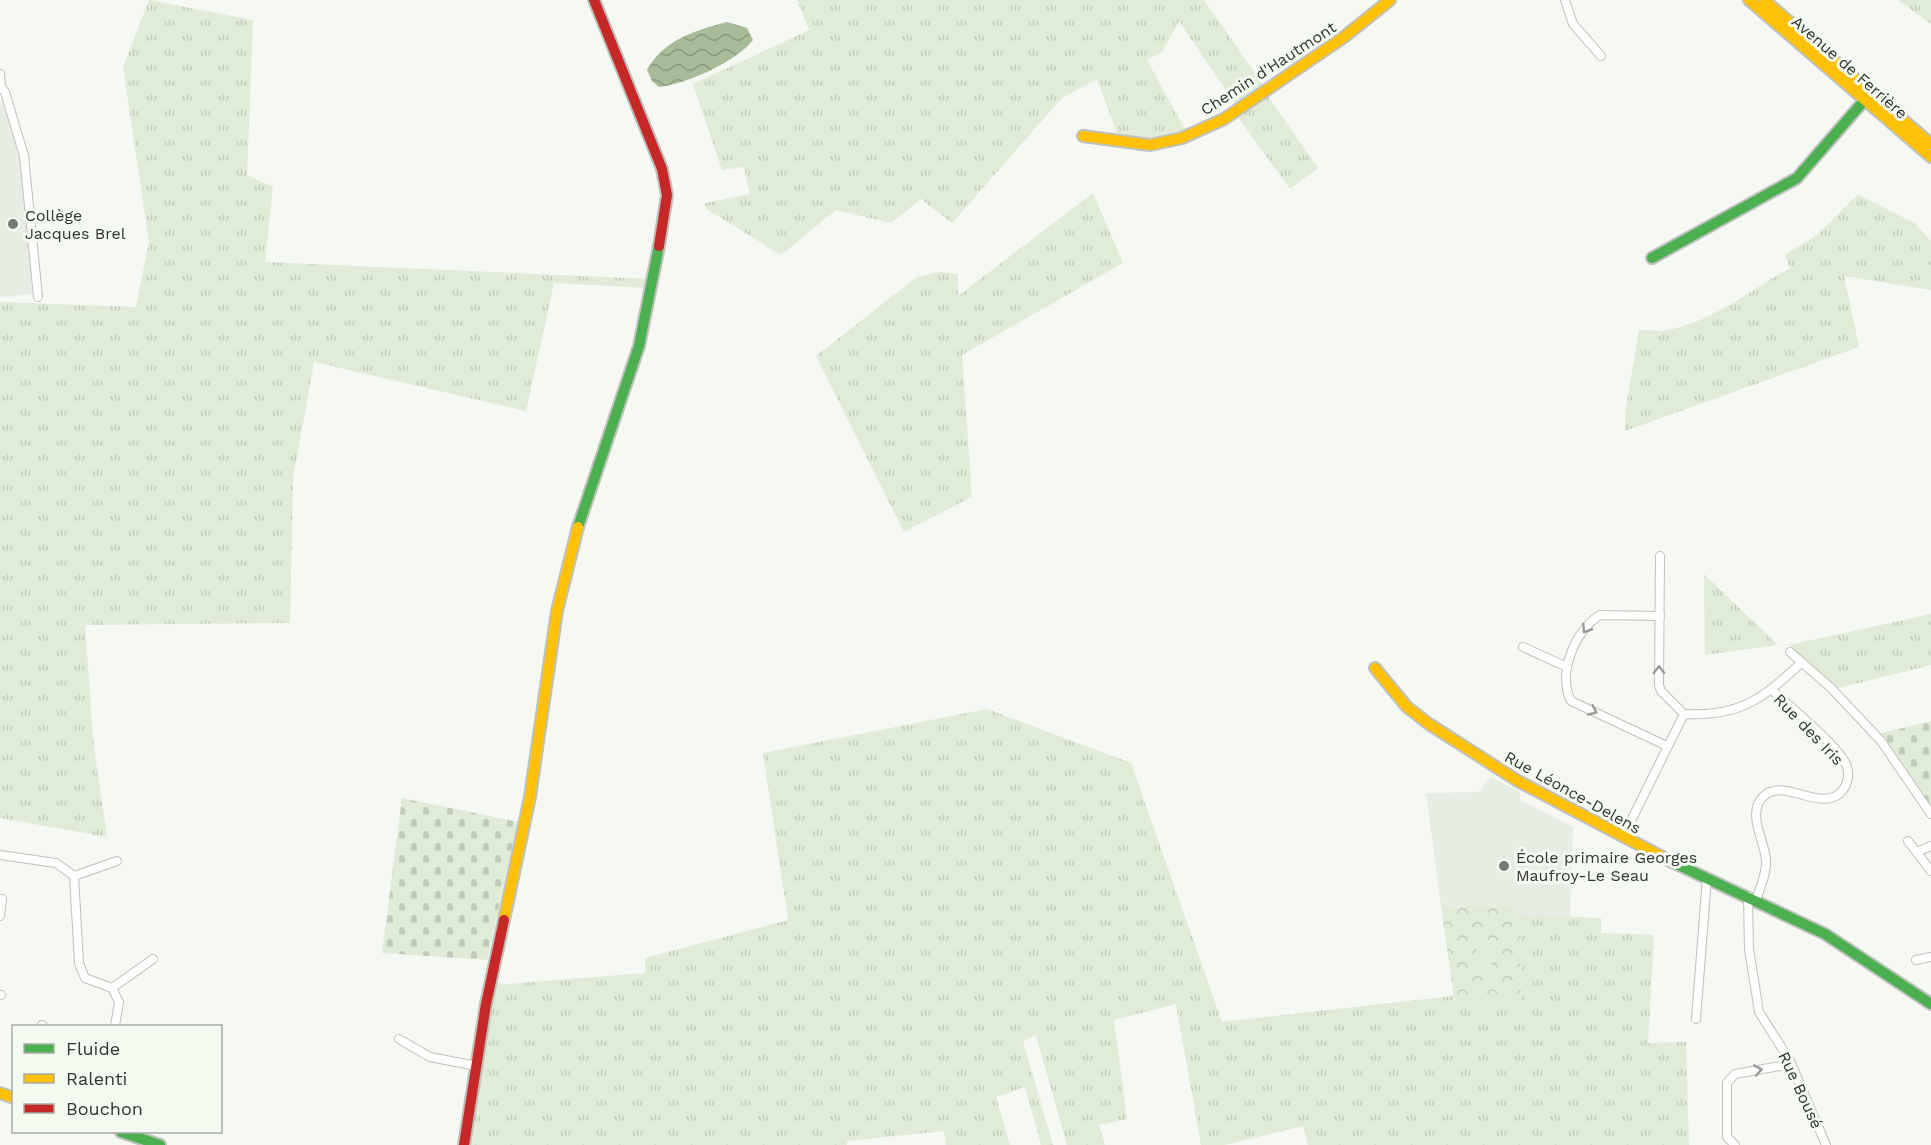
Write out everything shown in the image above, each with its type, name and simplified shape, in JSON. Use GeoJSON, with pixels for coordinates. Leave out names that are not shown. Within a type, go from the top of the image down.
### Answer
{"type":"FeatureCollection","features":[{"type":"Feature","properties":{"kind":"street"},"geometry":{"type":"LineString","coordinates":[[464,1145],[486,1004],[530,797],[550,651],[573,540],[639,346],[665,219],[667,195],[662,169],[594,0]]}},
{"type":"Feature","properties":{"kind":"street","name":"Chemin d'Hautmont"},"geometry":{"type":"LineString","coordinates":[[1083,136],[1136,144],[1166,143],[1182,138],[1224,119],[1344,37],[1390,0]]}},
{"type":"Feature","properties":{"kind":"street"},"geometry":{"type":"LineString","coordinates":[[1565,0],[1573,24],[1601,56]]}},
{"type":"Feature","properties":{"kind":"street","name":"Avenue de Ferrière"},"geometry":{"type":"LineString","coordinates":[[1749,0],[1931,144]]}},
{"type":"Feature","properties":{"kind":"street","name":"Avenue de Ferrière"},"geometry":{"type":"LineString","coordinates":[[1764,0],[1782,13],[1802,35],[1931,157]]}},
{"type":"Feature","properties":{"kind":"street"},"geometry":{"type":"LineString","coordinates":[[0,74],[1,88],[5,92],[24,156],[38,297]]}},
{"type":"Feature","properties":{"kind":"street"},"geometry":{"type":"LineString","coordinates":[[1652,258],[1797,178],[1870,97]]}},
{"type":"Feature","properties":{"kind":"street"},"geometry":{"type":"LineString","coordinates":[[1660,556],[1659,685],[1661,691],[1684,714],[1728,712],[1750,704],[1772,690],[1801,663]]}},
{"type":"Feature","properties":{"kind":"street"},"geometry":{"type":"LineString","coordinates":[[1659,616],[1600,615],[1592,620],[1570,655],[1567,667],[1568,694],[1571,701],[1667,746]]}},
{"type":"Feature","properties":{"kind":"street"},"geometry":{"type":"LineString","coordinates":[[1523,647],[1567,667]]}},
{"type":"Feature","properties":{"kind":"street"},"geometry":{"type":"LineString","coordinates":[[1790,652],[1881,741],[1931,814]]}},
{"type":"Feature","properties":{"kind":"street","name":"Rue Léonce-Delens"},"geometry":{"type":"LineString","coordinates":[[1375,668],[1407,707],[1429,724],[1518,781],[1623,837],[1825,934],[1931,1004]]}},
{"type":"Feature","properties":{"kind":"street","name":"Rue des Iris"},"geometry":{"type":"LineString","coordinates":[[1752,898],[1766,860],[1757,816],[1760,802],[1771,792],[1780,791],[1824,799],[1833,798],[1847,783],[1848,774],[1846,764],[1836,752],[1772,690]]}},
{"type":"Feature","properties":{"kind":"street"},"geometry":{"type":"LineString","coordinates":[[1623,837],[1684,714]]}},
{"type":"Feature","properties":{"kind":"street"},"geometry":{"type":"LineString","coordinates":[[1908,841],[1931,871]]}},
{"type":"Feature","properties":{"kind":"street"},"geometry":{"type":"LineString","coordinates":[[1917,852],[1931,846]]}},
{"type":"Feature","properties":{"kind":"street"},"geometry":{"type":"LineString","coordinates":[[0,855],[56,863],[74,876]]}},
{"type":"Feature","properties":{"kind":"street"},"geometry":{"type":"LineString","coordinates":[[74,876],[117,861]]}},
{"type":"Feature","properties":{"kind":"street"},"geometry":{"type":"LineString","coordinates":[[74,876],[79,963],[85,978],[112,988],[119,1002],[115,1025]]}},
{"type":"Feature","properties":{"kind":"street"},"geometry":{"type":"LineString","coordinates":[[1696,1019],[1707,878]]}},
{"type":"Feature","properties":{"kind":"street","name":"Rue Bousé"},"geometry":{"type":"LineString","coordinates":[[1752,898],[1749,949],[1759,1012],[1791,1064],[1823,1144]]}},
{"type":"Feature","properties":{"kind":"street"},"geometry":{"type":"LineString","coordinates":[[0,916],[2,899]]}},
{"type":"Feature","properties":{"kind":"street"},"geometry":{"type":"LineString","coordinates":[[1917,960],[1931,957]]}},
{"type":"Feature","properties":{"kind":"street"},"geometry":{"type":"LineString","coordinates":[[112,988],[153,958]]}},
{"type":"Feature","properties":{"kind":"street"},"geometry":{"type":"LineString","coordinates":[[399,1039],[430,1057],[477,1066]]}},
{"type":"Feature","properties":{"kind":"street"},"geometry":{"type":"LineString","coordinates":[[1735,1145],[1728,1137],[1727,1083],[1735,1074],[1791,1064]]}},
{"type":"Feature","properties":{"kind":"street"},"geometry":{"type":"LineString","coordinates":[[127,1133],[160,1145]]}},
{"type":"Feature","properties":{"kind":"shaded area","name":"Collège Jacques Brel"},"geometry":{"type":"Polygon","coordinates":[[[2,102],[19,155],[35,294],[0,297],[0,103],[2,102]]]}},
{"type":"Feature","properties":{"kind":"shaded area","name":"École primaire Georges Maufroy-Le Seau"},"geometry":{"type":"Polygon","coordinates":[[[1491,777],[1520,792],[1520,800],[1573,827],[1570,917],[1517,916],[1511,905],[1441,907],[1426,793],[1478,792],[1491,777]]]}},
{"type":"Feature","properties":{"kind":"green space"},"geometry":{"type":"Polygon","coordinates":[[[149,0],[253,20],[247,175],[273,187],[265,262],[648,279],[648,288],[554,283],[526,411],[314,362],[293,479],[290,623],[85,625],[94,748],[107,837],[0,818],[0,302],[136,307],[149,242],[123,67],[149,0]]]}},
{"type":"Feature","properties":{"kind":"green space"},"geometry":{"type":"Polygon","coordinates":[[[797,0],[1204,0],[1265,87],[1236,105],[1179,21],[1162,52],[1147,60],[1186,131],[1155,139],[1118,136],[1097,79],[1062,98],[952,223],[921,199],[891,223],[836,210],[781,255],[705,208],[705,203],[750,194],[744,167],[722,170],[693,84],[809,30],[797,0]]]}},
{"type":"Feature","properties":{"kind":"green space"},"geometry":{"type":"Polygon","coordinates":[[[1898,0],[1931,0],[1931,24],[1898,0]]]}},
{"type":"Feature","properties":{"kind":"green space"},"geometry":{"type":"Polygon","coordinates":[[[1267,95],[1318,168],[1290,189],[1237,116],[1267,95]]]}},
{"type":"Feature","properties":{"kind":"green space"},"geometry":{"type":"Polygon","coordinates":[[[1093,193],[1123,263],[962,355],[972,497],[904,532],[816,356],[917,277],[939,272],[958,274],[958,296],[1093,193]]]}},
{"type":"Feature","properties":{"kind":"green space"},"geometry":{"type":"Polygon","coordinates":[[[1858,194],[1916,224],[1931,241],[1931,290],[1844,276],[1859,347],[1625,431],[1625,412],[1639,330],[1669,330],[1704,318],[1790,268],[1785,255],[1817,235],[1858,194]]]}},
{"type":"Feature","properties":{"kind":"green space"},"geometry":{"type":"Polygon","coordinates":[[[1704,574],[1778,645],[1705,655],[1704,574]]]}},
{"type":"Feature","properties":{"kind":"green space"},"geometry":{"type":"Polygon","coordinates":[[[1931,614],[1931,665],[1835,689],[1789,645],[1931,614]]]}},
{"type":"Feature","properties":{"kind":"green space"},"geometry":{"type":"Polygon","coordinates":[[[987,709],[1131,763],[1222,1022],[1453,996],[1455,1005],[1521,1000],[1520,915],[1601,918],[1601,933],[1654,935],[1648,1043],[1686,1042],[1689,1145],[1308,1145],[1303,1126],[1224,1145],[1201,1145],[1176,1004],[1114,1020],[1127,1119],[1099,1125],[1105,1145],[1067,1145],[1036,1035],[1023,1041],[1053,1145],[1041,1145],[1025,1087],[996,1097],[1010,1145],[946,1145],[944,1131],[847,1141],[847,1145],[469,1145],[495,985],[645,973],[645,958],[788,920],[763,753],[987,709]]]}},
{"type":"Feature","properties":{"kind":"green space"},"geometry":{"type":"Polygon","coordinates":[[[1931,721],[1931,810],[1878,734],[1931,721]]]}},
{"type":"Feature","properties":{"kind":"green space"},"geometry":{"type":"Polygon","coordinates":[[[402,798],[518,822],[487,960],[382,953],[402,798]]]}},
{"type":"Feature","properties":{"kind":"green space"},"geometry":{"type":"Polygon","coordinates":[[[1511,905],[1517,915],[1520,915],[1521,1000],[1455,1005],[1441,907],[1511,905]]]}},
{"type":"Feature","properties":{"kind":"green space"},"geometry":{"type":"Polygon","coordinates":[[[1477,944],[1491,944],[1492,971],[1477,971],[1477,944]]]}},
{"type":"Feature","properties":{"kind":"water"},"geometry":{"type":"Polygon","coordinates":[[[727,22],[747,28],[753,40],[735,56],[710,71],[670,85],[659,87],[652,81],[647,70],[662,51],[692,33],[727,22]]]}},
{"type":"Feature","properties":{"kind":"traffic: fast"},"geometry":{"type":"LineString","coordinates":[[1652,258],[1797,178],[1869,95]]}},
{"type":"Feature","properties":{"kind":"traffic: fast"},"geometry":{"type":"LineString","coordinates":[[578,527],[639,346],[659,246]]}},
{"type":"Feature","properties":{"kind":"traffic: fast"},"geometry":{"type":"LineString","coordinates":[[1672,862],[1825,934],[1931,1004]]}},
{"type":"Feature","properties":{"kind":"traffic: fast"},"geometry":{"type":"LineString","coordinates":[[124,1133],[160,1145]]}},
{"type":"Feature","properties":{"kind":"traffic: slow"},"geometry":{"type":"LineString","coordinates":[[1083,136],[1150,145],[1182,138],[1224,119],[1344,37],[1390,0]]}},
{"type":"Feature","properties":{"kind":"traffic: slow"},"geometry":{"type":"LineString","coordinates":[[1749,0],[1931,157]]}},
{"type":"Feature","properties":{"kind":"traffic: slow"},"geometry":{"type":"LineString","coordinates":[[1764,0],[1931,144]]}},
{"type":"Feature","properties":{"kind":"traffic: slow"},"geometry":{"type":"LineString","coordinates":[[504,920],[530,797],[557,611],[578,527]]}},
{"type":"Feature","properties":{"kind":"traffic: slow"},"geometry":{"type":"LineString","coordinates":[[1375,668],[1407,707],[1429,724],[1518,781],[1672,862]]}},
{"type":"Feature","properties":{"kind":"traffic: slow"},"geometry":{"type":"LineString","coordinates":[[0,1093],[12,1097]]}},
{"type":"Feature","properties":{"kind":"traffic: jam"},"geometry":{"type":"LineString","coordinates":[[594,0],[662,169],[667,195],[659,246]]}},
{"type":"Feature","properties":{"kind":"traffic: jam"},"geometry":{"type":"LineString","coordinates":[[464,1145],[486,1004],[504,920]]}},
{"type":"Feature","properties":{"kind":"place","name":"Collège Jacques Brel"},"geometry":{"type":"Point","coordinates":[13,224]}},
{"type":"Feature","properties":{"kind":"place","name":"École primaire Georges Maufroy-Le Seau"},"geometry":{"type":"Point","coordinates":[1504,866]}}]}
